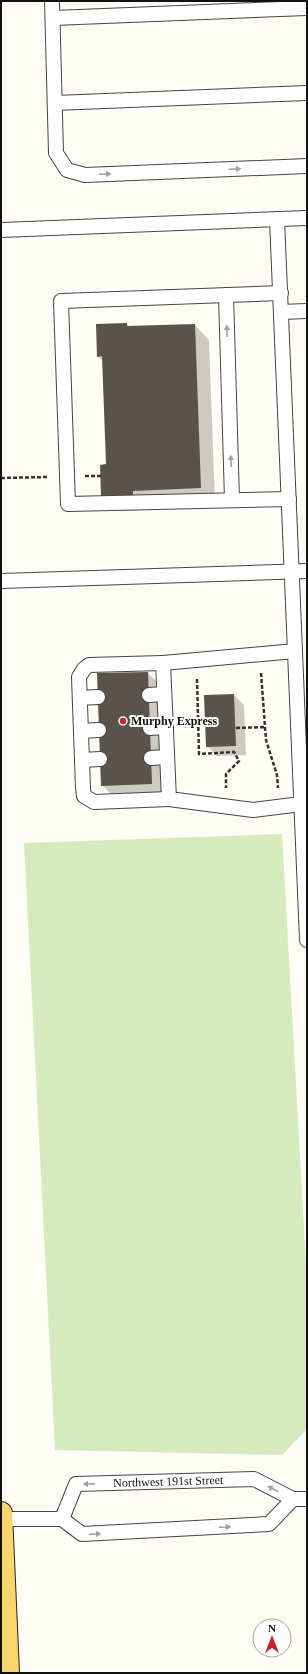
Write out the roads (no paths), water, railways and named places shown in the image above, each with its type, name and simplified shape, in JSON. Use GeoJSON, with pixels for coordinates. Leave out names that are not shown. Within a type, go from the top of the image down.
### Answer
{"type":"FeatureCollection","features":[{"type":"Feature","properties":{"kind":"main road"},"geometry":{"type":"LineString","coordinates":[[1,1513],[8,1673]]}},
{"type":"Feature","properties":{"kind":"lane"},"geometry":{"type":"LineString","coordinates":[[52,1],[56,153],[67,170],[84,175],[307,166]]}},
{"type":"Feature","properties":{"kind":"lane"},"geometry":{"type":"LineString","coordinates":[[53,18],[307,8]]}},
{"type":"Feature","properties":{"kind":"lane"},"geometry":{"type":"LineString","coordinates":[[55,103],[307,93]]}},
{"type":"Feature","properties":{"kind":"lane"},"geometry":{"type":"LineString","coordinates":[[1,230],[307,218]]}},
{"type":"Feature","properties":{"kind":"lane"},"geometry":{"type":"LineString","coordinates":[[277,219],[292,572],[302,699],[302,804],[307,940]]}},
{"type":"Feature","properties":{"kind":"lane"},"geometry":{"type":"LineString","coordinates":[[281,293],[61,301],[68,504],[289,499]]}},
{"type":"Feature","properties":{"kind":"lane"},"geometry":{"type":"LineString","coordinates":[[226,295],[232,500]]}},
{"type":"Feature","properties":{"kind":"lane"},"geometry":{"type":"LineString","coordinates":[[281,312],[307,311]]}},
{"type":"Feature","properties":{"kind":"lane"},"geometry":{"type":"LineString","coordinates":[[1,581],[307,571]]}},
{"type":"Feature","properties":{"kind":"lane"},"geometry":{"type":"LineString","coordinates":[[299,660],[89,665],[84,668],[79,677],[84,796],[94,802],[169,799],[253,810],[302,804]]}},
{"type":"Feature","properties":{"kind":"lane"},"geometry":{"type":"LineString","coordinates":[[163,663],[169,799]]}},
{"type":"Feature","properties":{"kind":"lane"},"geometry":{"type":"LineString","coordinates":[[149,696],[164,694]]}},
{"type":"Feature","properties":{"kind":"lane"},"geometry":{"type":"LineString","coordinates":[[80,698],[98,697]]}},
{"type":"Feature","properties":{"kind":"lane"},"geometry":{"type":"LineString","coordinates":[[150,728],[166,727]]}},
{"type":"Feature","properties":{"kind":"lane"},"geometry":{"type":"LineString","coordinates":[[81,731],[99,730]]}},
{"type":"Feature","properties":{"kind":"lane"},"geometry":{"type":"LineString","coordinates":[[151,758],[167,757]]}},
{"type":"Feature","properties":{"kind":"lane"},"geometry":{"type":"LineString","coordinates":[[82,760],[100,759]]}},
{"type":"Feature","properties":{"kind":"lane","name":"Northwest 191st Street"},"geometry":{"type":"LineString","coordinates":[[254,1479],[300,1499],[269,1524],[82,1534],[62,1519],[76,1484],[254,1479]]}},
{"type":"Feature","properties":{"kind":"lane"},"geometry":{"type":"LineString","coordinates":[[1,1519],[62,1519]]}},
{"type":"Feature","properties":{"kind":"place","name":"Murphy Express"},"geometry":{"type":"Point","coordinates":[123,721]}}]}
